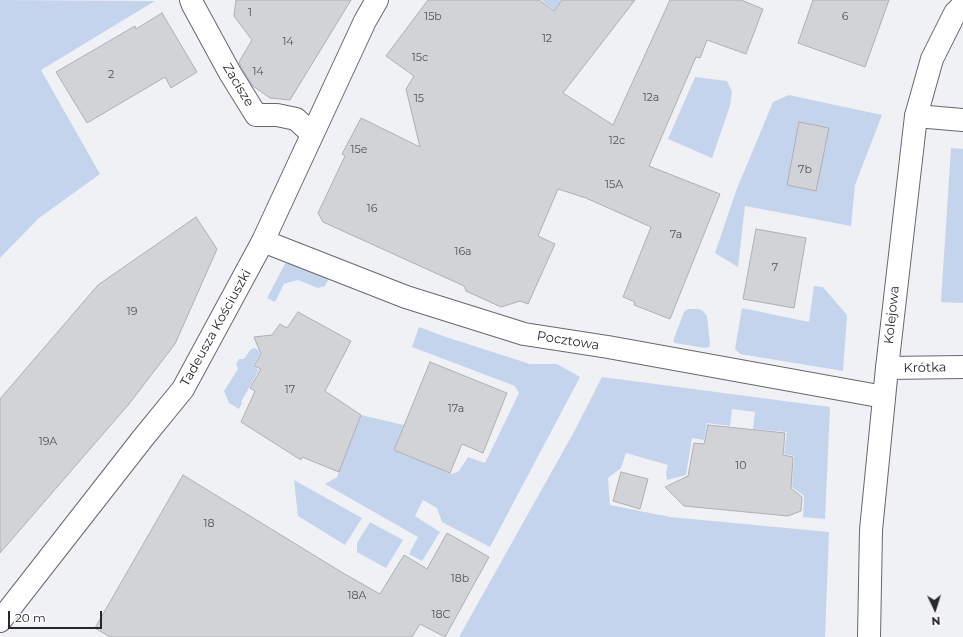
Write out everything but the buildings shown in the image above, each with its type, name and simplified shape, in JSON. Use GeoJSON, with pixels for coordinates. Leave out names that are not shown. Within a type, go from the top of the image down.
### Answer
{"type":"FeatureCollection","features":[{"type":"Feature","properties":{"kind":"street","name":"Zacisze"},"geometry":{"type":"LineString","coordinates":[[191,0],[230,73],[256,115],[277,115],[296,119],[312,134]]}},
{"type":"Feature","properties":{"kind":"street","name":"Tadeusza Kościuszki"},"geometry":{"type":"LineString","coordinates":[[0,621],[183,389],[263,241],[365,21],[377,0]]}},
{"type":"Feature","properties":{"kind":"street","name":"Kolejowa"},"geometry":{"type":"LineString","coordinates":[[868,637],[871,530],[886,368],[916,116],[932,59],[955,13],[963,5]]}},
{"type":"Feature","properties":{"kind":"street"},"geometry":{"type":"LineString","coordinates":[[916,116],[963,120]]}},
{"type":"Feature","properties":{"kind":"street","name":"Pocztowa"},"geometry":{"type":"LineString","coordinates":[[263,241],[406,297],[524,334],[608,347],[884,398]]}},
{"type":"Feature","properties":{"kind":"street","name":"Krótka"},"geometry":{"type":"LineString","coordinates":[[886,368],[963,367]]}},
{"type":"Feature","properties":{"kind":"shaded area"},"geometry":{"type":"Polygon","coordinates":[[[0,0],[155,1],[41,70],[100,174],[39,218],[0,258],[0,0]]]}},
{"type":"Feature","properties":{"kind":"shaded area"},"geometry":{"type":"Polygon","coordinates":[[[541,0],[562,0],[554,10],[541,0]]]}},
{"type":"Feature","properties":{"kind":"shaded area"},"geometry":{"type":"Polygon","coordinates":[[[695,77],[727,81],[732,92],[730,106],[712,158],[668,139],[695,77]]]}},
{"type":"Feature","properties":{"kind":"shaded area"},"geometry":{"type":"Polygon","coordinates":[[[789,95],[882,115],[855,185],[851,226],[745,206],[738,267],[715,253],[736,191],[773,102],[789,95]]]}},
{"type":"Feature","properties":{"kind":"shaded area"},"geometry":{"type":"Polygon","coordinates":[[[951,148],[963,149],[963,303],[941,302],[951,148]]]}},
{"type":"Feature","properties":{"kind":"shaded area"},"geometry":{"type":"Polygon","coordinates":[[[286,262],[292,262],[323,274],[328,280],[325,286],[318,288],[298,280],[284,284],[275,302],[267,298],[286,262]]]}},
{"type":"Feature","properties":{"kind":"shaded area"},"geometry":{"type":"Polygon","coordinates":[[[814,286],[823,287],[847,315],[843,371],[740,354],[735,349],[742,308],[809,322],[814,286]]]}},
{"type":"Feature","properties":{"kind":"shaded area"},"geometry":{"type":"Polygon","coordinates":[[[688,309],[699,309],[707,316],[709,347],[705,348],[675,343],[673,341],[684,312],[688,309]]]}},
{"type":"Feature","properties":{"kind":"shaded area"},"geometry":{"type":"Polygon","coordinates":[[[419,327],[530,364],[557,364],[580,377],[490,547],[442,522],[437,508],[423,500],[415,516],[440,532],[422,561],[409,554],[418,537],[325,484],[337,477],[361,415],[404,425],[394,450],[452,474],[459,471],[468,457],[485,463],[519,393],[515,386],[412,347],[419,327]]]}},
{"type":"Feature","properties":{"kind":"shaded area"},"geometry":{"type":"Polygon","coordinates":[[[255,348],[260,354],[253,366],[259,370],[241,402],[242,403],[239,409],[229,403],[224,391],[238,369],[236,364],[239,359],[244,359],[251,349],[255,348]]]}},
{"type":"Feature","properties":{"kind":"shaded area"},"geometry":{"type":"Polygon","coordinates":[[[602,377],[830,407],[825,519],[803,517],[804,496],[792,487],[794,456],[784,454],[787,432],[753,429],[755,412],[732,409],[730,426],[707,423],[704,440],[692,438],[686,475],[667,480],[666,473],[668,465],[626,453],[621,468],[608,478],[610,505],[670,517],[829,532],[825,637],[459,637],[575,430],[602,377]]]}},
{"type":"Feature","properties":{"kind":"shaded area"},"geometry":{"type":"Polygon","coordinates":[[[294,480],[362,518],[345,545],[298,516],[294,480]]]}},
{"type":"Feature","properties":{"kind":"shaded area"},"geometry":{"type":"Polygon","coordinates":[[[370,522],[403,540],[386,568],[357,552],[357,543],[370,522]]]}}]}
